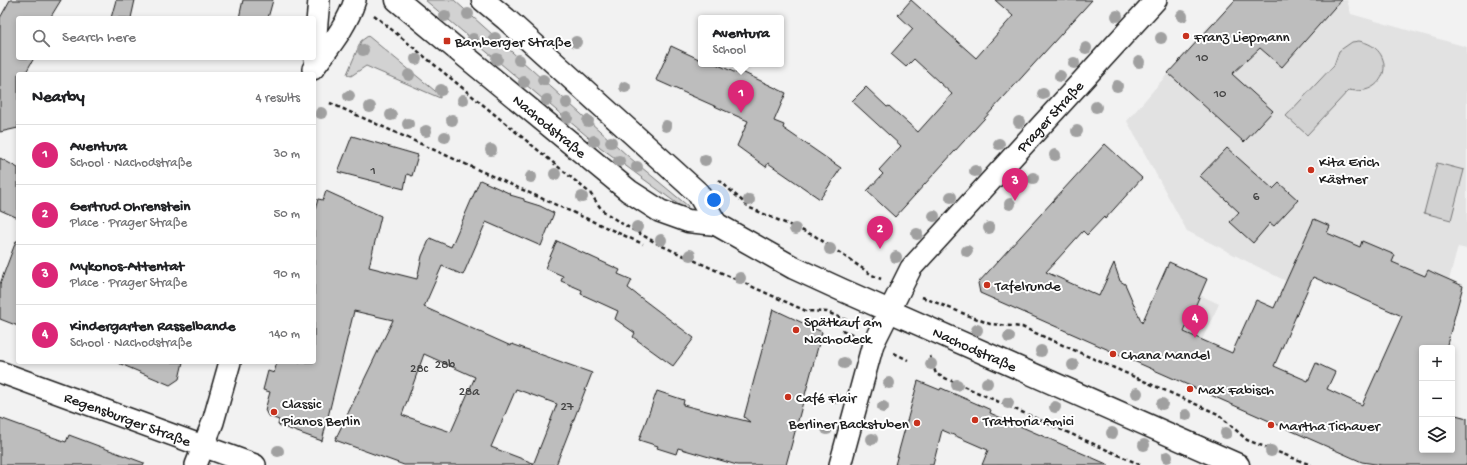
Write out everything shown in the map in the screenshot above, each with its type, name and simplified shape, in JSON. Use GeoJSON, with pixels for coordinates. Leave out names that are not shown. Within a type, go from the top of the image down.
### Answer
{"type":"FeatureCollection","features":[{"type":"Feature","properties":{"kind":"main road","name":"Nachodstraße"},"geometry":{"type":"LineString","coordinates":[[397,0],[629,191],[660,211],[688,221],[716,224],[794,268],[1238,465]]}},
{"type":"Feature","properties":{"kind":"main road"},"geometry":{"type":"LineString","coordinates":[[483,0],[506,19],[698,193],[716,224]]}},
{"type":"Feature","properties":{"kind":"street"},"geometry":{"type":"LineString","coordinates":[[316,32],[319,0]]}},
{"type":"Feature","properties":{"kind":"street"},"geometry":{"type":"LineString","coordinates":[[313,64],[344,26],[351,14],[355,0]]}},
{"type":"Feature","properties":{"kind":"street","name":"Prager Straße"},"geometry":{"type":"LineString","coordinates":[[840,465],[874,344],[911,268],[1156,0]]}},
{"type":"Feature","properties":{"kind":"street"},"geometry":{"type":"LineString","coordinates":[[200,456],[213,422],[229,364]]}},
{"type":"Feature","properties":{"kind":"street","name":"Regensburger Straße"},"geometry":{"type":"LineString","coordinates":[[0,372],[200,456],[255,465]]}},
{"type":"Feature","properties":{"kind":"path"},"geometry":{"type":"LineString","coordinates":[[330,103],[643,244]]}},
{"type":"Feature","properties":{"kind":"path"},"geometry":{"type":"LineString","coordinates":[[716,178],[750,208],[815,236],[860,267]]}},
{"type":"Feature","properties":{"kind":"path"},"geometry":{"type":"LineString","coordinates":[[943,306],[990,324],[1022,327],[1218,414],[1246,440],[1311,465]]}},
{"type":"Feature","properties":{"kind":"path"},"geometry":{"type":"LineString","coordinates":[[842,330],[854,335]]}},
{"type":"Feature","properties":{"kind":"path"},"geometry":{"type":"LineString","coordinates":[[894,353],[908,360]]}},
{"type":"Feature","properties":{"kind":"path"},"geometry":{"type":"LineString","coordinates":[[927,354],[931,356],[936,374],[1141,465]]}},
{"type":"Feature","properties":{"kind":"shaded area"},"geometry":{"type":"Polygon","coordinates":[[[425,0],[454,0],[629,157],[688,206],[687,208],[683,208],[600,147],[425,0]]]}},
{"type":"Feature","properties":{"kind":"shaded area","name":"Kita Erich Kästner"},"geometry":{"type":"Polygon","coordinates":[[[1341,0],[1347,0],[1351,14],[1467,47],[1467,249],[1458,247],[1449,280],[1428,270],[1425,276],[1392,262],[1395,255],[1363,241],[1360,247],[1327,233],[1329,226],[1314,220],[1286,281],[1187,231],[1127,121],[1212,22],[1251,57],[1259,48],[1282,67],[1341,0]]]}},
{"type":"Feature","properties":{"kind":"shaded area"},"geometry":{"type":"Polygon","coordinates":[[[368,36],[440,95],[440,98],[366,66],[351,76],[347,74],[361,41],[368,36]]]}},
{"type":"Feature","properties":{"kind":"shaded area"},"geometry":{"type":"Polygon","coordinates":[[[1359,41],[1371,45],[1380,53],[1384,62],[1384,71],[1380,80],[1373,87],[1363,90],[1349,90],[1307,135],[1286,116],[1334,65],[1339,51],[1352,42],[1359,41]]]}},
{"type":"Feature","properties":{"kind":"shaded area"},"geometry":{"type":"Polygon","coordinates":[[[1437,163],[1464,170],[1451,220],[1424,213],[1437,163]]]}},
{"type":"Feature","properties":{"kind":"shaded area"},"geometry":{"type":"Polygon","coordinates":[[[1200,295],[1219,304],[1201,342],[1187,336],[1182,330],[1200,295]]]}},
{"type":"Feature","properties":{"kind":"building"},"geometry":{"type":"Polygon","coordinates":[[[10,0],[61,0],[51,16],[16,16],[16,60],[33,60],[26,72],[16,72],[16,128],[0,132],[0,18],[10,0]]]}},
{"type":"Feature","properties":{"kind":"building"},"geometry":{"type":"Polygon","coordinates":[[[116,0],[135,0],[131,16],[112,16],[116,0]]]}},
{"type":"Feature","properties":{"kind":"building"},"geometry":{"type":"Polygon","coordinates":[[[243,0],[273,0],[269,16],[239,16],[243,0]]]}},
{"type":"Feature","properties":{"kind":"building"},"geometry":{"type":"Polygon","coordinates":[[[911,0],[976,58],[1013,16],[995,0],[1092,0],[895,217],[867,191],[883,174],[879,170],[901,146],[852,101],[866,87],[887,107],[889,106],[918,132],[952,94],[914,59],[906,67],[891,54],[913,29],[898,15],[911,0]]]}},
{"type":"Feature","properties":{"kind":"building"},"geometry":{"type":"Polygon","coordinates":[[[1235,0],[1341,0],[1282,67],[1260,48],[1232,74],[1273,111],[1244,142],[1168,73],[1235,0]]]}},
{"type":"Feature","properties":{"kind":"building"},"geometry":{"type":"Polygon","coordinates":[[[671,46],[698,59],[698,67],[723,67],[736,73],[738,70],[786,93],[774,121],[784,125],[783,128],[841,168],[820,199],[768,163],[766,167],[737,146],[748,121],[656,80],[671,46]]]}},
{"type":"Feature","properties":{"kind":"building"},"geometry":{"type":"Polygon","coordinates":[[[352,136],[418,155],[412,176],[407,174],[404,189],[338,172],[352,136]]]}},
{"type":"Feature","properties":{"kind":"building"},"geometry":{"type":"Polygon","coordinates":[[[1105,144],[1142,178],[1105,219],[1104,217],[1087,235],[1083,231],[1046,272],[1099,296],[1114,263],[1120,281],[1125,284],[1142,323],[1169,262],[1207,279],[1184,332],[1232,353],[1256,300],[1274,308],[1314,219],[1330,226],[1327,233],[1360,247],[1362,241],[1395,255],[1392,262],[1425,276],[1428,270],[1463,286],[1447,345],[1419,345],[1419,453],[1455,453],[1455,415],[1467,418],[1467,465],[1382,465],[1362,462],[980,293],[978,283],[1105,144]],[[1313,277],[1274,366],[1308,381],[1316,363],[1335,372],[1327,389],[1362,405],[1402,316],[1313,277]]]}},
{"type":"Feature","properties":{"kind":"building"},"geometry":{"type":"Polygon","coordinates":[[[1227,148],[1273,189],[1279,183],[1298,200],[1274,226],[1270,223],[1253,243],[1230,222],[1239,212],[1200,176],[1227,148]]]}},
{"type":"Feature","properties":{"kind":"building"},"geometry":{"type":"Polygon","coordinates":[[[0,158],[16,167],[16,217],[0,210],[0,158]]]}},
{"type":"Feature","properties":{"kind":"building"},"geometry":{"type":"Polygon","coordinates":[[[480,180],[511,194],[510,195],[524,199],[524,201],[540,206],[554,213],[541,246],[486,222],[463,275],[442,266],[424,307],[511,346],[512,344],[592,373],[556,465],[533,465],[557,404],[516,389],[491,447],[533,463],[532,465],[404,465],[335,440],[393,320],[354,311],[322,441],[278,425],[279,420],[268,416],[265,410],[270,392],[263,390],[268,371],[274,373],[276,364],[316,364],[316,206],[318,199],[323,200],[326,191],[381,216],[369,267],[417,279],[422,256],[430,238],[451,247],[480,180]],[[424,354],[402,415],[451,432],[475,377],[424,354]]]}},
{"type":"Feature","properties":{"kind":"building"},"geometry":{"type":"Polygon","coordinates":[[[16,241],[16,325],[0,319],[0,284],[16,241]]]}},
{"type":"Feature","properties":{"kind":"building"},"geometry":{"type":"Polygon","coordinates":[[[557,241],[620,270],[618,274],[632,280],[628,288],[694,338],[673,366],[633,337],[635,333],[615,319],[618,311],[581,294],[582,290],[561,281],[563,276],[545,268],[557,241]]]}},
{"type":"Feature","properties":{"kind":"building"},"geometry":{"type":"Polygon","coordinates":[[[773,309],[822,332],[786,465],[737,465],[678,448],[676,454],[639,440],[657,391],[684,400],[683,405],[750,422],[744,417],[773,309]]]}},
{"type":"Feature","properties":{"kind":"building"},"geometry":{"type":"Polygon","coordinates":[[[121,364],[183,364],[179,379],[170,385],[121,364]]]}},
{"type":"Feature","properties":{"kind":"building"},"geometry":{"type":"Polygon","coordinates":[[[918,381],[940,390],[941,388],[991,410],[990,413],[1109,465],[982,465],[988,450],[942,430],[933,465],[895,465],[918,381]]]}},
{"type":"Feature","properties":{"kind":"building"},"geometry":{"type":"Polygon","coordinates":[[[0,418],[66,442],[69,435],[144,463],[144,465],[0,465],[0,418]]]}},
{"type":"Feature","properties":{"kind":"place","name":"Franz Liepmann"},"geometry":{"type":"Point","coordinates":[1186,36]}},
{"type":"Feature","properties":{"kind":"place","name":"Bamberger Straße"},"geometry":{"type":"Point","coordinates":[447,41]}},
{"type":"Feature","properties":{"kind":"place","name":"Aventura"},"geometry":{"type":"Point","coordinates":[741,113]}},
{"type":"Feature","properties":{"kind":"place","name":"Kita Erich Kästner"},"geometry":{"type":"Point","coordinates":[1311,170]}},
{"type":"Feature","properties":{"kind":"place","name":"Mykonos-Attentat"},"geometry":{"type":"Point","coordinates":[1015,201]}},
{"type":"Feature","properties":{"kind":"place","name":"Gertrud Ohrenstein"},"geometry":{"type":"Point","coordinates":[880,249]}},
{"type":"Feature","properties":{"kind":"place","name":"Tafelrunde"},"geometry":{"type":"Point","coordinates":[987,285]}},
{"type":"Feature","properties":{"kind":"place","name":"Spätkauf am Nachodeck"},"geometry":{"type":"Point","coordinates":[796,330]}},
{"type":"Feature","properties":{"kind":"place","name":"Kindergarten Rasselbande"},"geometry":{"type":"Point","coordinates":[1195,338]}},
{"type":"Feature","properties":{"kind":"place","name":"Chana Mandel"},"geometry":{"type":"Point","coordinates":[1113,354]}},
{"type":"Feature","properties":{"kind":"place","name":"Max Fabisch"},"geometry":{"type":"Point","coordinates":[1190,389]}},
{"type":"Feature","properties":{"kind":"place","name":"Café Flair"},"geometry":{"type":"Point","coordinates":[788,397]}},
{"type":"Feature","properties":{"kind":"place","name":"Classic Pianos Berlin"},"geometry":{"type":"Point","coordinates":[274,412]}},
{"type":"Feature","properties":{"kind":"place","name":"Trattoria Amici"},"geometry":{"type":"Point","coordinates":[975,420]}},
{"type":"Feature","properties":{"kind":"place","name":"Berliner Backstuben"},"geometry":{"type":"Point","coordinates":[917,423]}},
{"type":"Feature","properties":{"kind":"place","name":"Martha Tichauer"},"geometry":{"type":"Point","coordinates":[1271,425]}}]}
